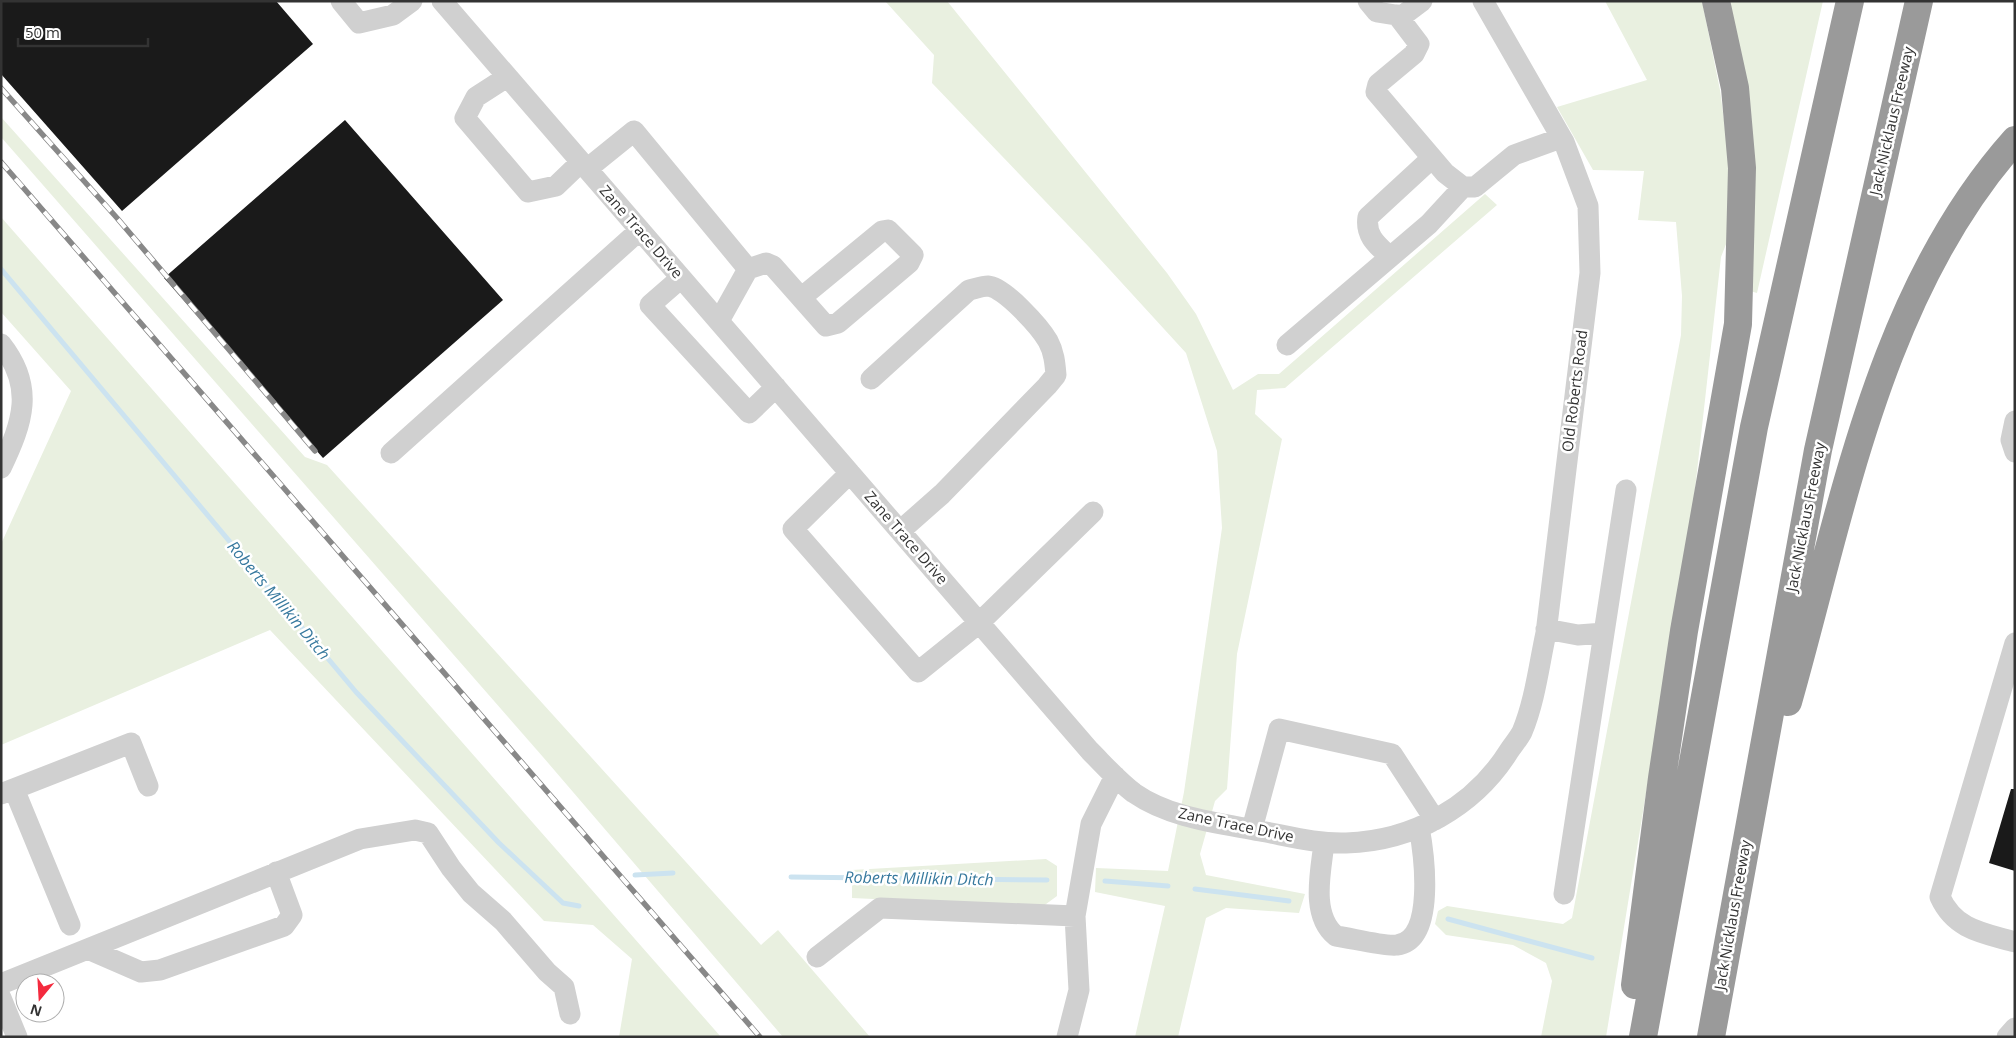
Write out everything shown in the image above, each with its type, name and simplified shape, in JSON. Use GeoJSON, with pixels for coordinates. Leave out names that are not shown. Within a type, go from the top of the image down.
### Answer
{"type":"FeatureCollection","features":[{"type":"Feature","properties":{"kind":"highway"},"geometry":{"type":"LineString","coordinates":[[1632,1037],[1635,980],[1665,759],[1694,576],[1738,324],[1742,168],[1735,88],[1716,1]]}},
{"type":"Feature","properties":{"kind":"highway"},"geometry":{"type":"LineString","coordinates":[[1643,1037],[1754,427],[1850,1]]}},
{"type":"Feature","properties":{"kind":"highway","name":"Jack Nicklaus Freeway"},"geometry":{"type":"LineString","coordinates":[[1711,1037],[1818,450],[1919,1]]}},
{"type":"Feature","properties":{"kind":"highway"},"geometry":{"type":"LineString","coordinates":[[1743,857],[1855,459],[1882,377],[1903,322],[1931,260],[1962,209],[2015,140]]}},
{"type":"Feature","properties":{"kind":"street"},"geometry":{"type":"LineString","coordinates":[[341,1],[359,23],[393,16],[412,1]]}},
{"type":"Feature","properties":{"kind":"street","name":"Zane Trace Drive"},"geometry":{"type":"LineString","coordinates":[[442,1],[1090,751],[1135,793],[1176,813],[1324,842],[1365,842],[1392,837],[1427,824],[1480,789]]}},
{"type":"Feature","properties":{"kind":"street"},"geometry":{"type":"LineString","coordinates":[[1368,1],[1377,12],[1402,16],[1422,1]]}},
{"type":"Feature","properties":{"kind":"street","name":"Old Roberts Road"},"geometry":{"type":"LineString","coordinates":[[1480,789],[1494,773],[1521,732],[1535,683],[1546,629],[1590,265],[1588,206],[1561,138],[1483,1]]}},
{"type":"Feature","properties":{"kind":"street"},"geometry":{"type":"LineString","coordinates":[[1397,15],[1419,44],[1414,54],[1378,84],[1376,92],[1445,173],[1463,188]]}},
{"type":"Feature","properties":{"kind":"street"},"geometry":{"type":"LineString","coordinates":[[507,77],[476,97],[465,118],[528,192],[556,186],[634,131],[748,269]]}},
{"type":"Feature","properties":{"kind":"street"},"geometry":{"type":"LineString","coordinates":[[1287,345],[1429,224],[1463,188],[1475,187],[1514,155],[1561,138]]}},
{"type":"Feature","properties":{"kind":"street"},"geometry":{"type":"LineString","coordinates":[[1390,257],[1370,237],[1366,228],[1368,217],[1432,158]]}},
{"type":"Feature","properties":{"kind":"street"},"geometry":{"type":"LineString","coordinates":[[391,454],[640,230]]}},
{"type":"Feature","properties":{"kind":"street"},"geometry":{"type":"LineString","coordinates":[[719,321],[748,269],[766,263],[773,266],[826,326],[838,323],[909,263],[913,255],[888,230],[882,231],[802,297]]}},
{"type":"Feature","properties":{"kind":"street"},"geometry":{"type":"LineString","coordinates":[[681,278],[650,305],[749,413],[776,387]]}},
{"type":"Feature","properties":{"kind":"street"},"geometry":{"type":"LineString","coordinates":[[871,378],[969,290],[988,286],[1002,291],[1030,320],[1047,340],[1055,357],[1056,375],[1047,386],[942,494],[900,531]]}},
{"type":"Feature","properties":{"kind":"street"},"geometry":{"type":"LineString","coordinates":[[1,344],[12,358],[22,384],[23,400],[15,439],[1,468]]}},
{"type":"Feature","properties":{"kind":"street"},"geometry":{"type":"LineString","coordinates":[[2015,421],[2011,440],[2015,452]]}},
{"type":"Feature","properties":{"kind":"street"},"geometry":{"type":"LineString","coordinates":[[850,473],[793,530],[918,672],[979,623],[1093,512]]}},
{"type":"Feature","properties":{"kind":"street"},"geometry":{"type":"LineString","coordinates":[[1564,894],[1626,490]]}},
{"type":"Feature","properties":{"kind":"street"},"geometry":{"type":"LineString","coordinates":[[1546,629],[1578,635],[1604,634]]}},
{"type":"Feature","properties":{"kind":"street"},"geometry":{"type":"LineString","coordinates":[[2015,643],[1940,897],[1946,910],[1956,921],[1978,932],[2015,942]]}},
{"type":"Feature","properties":{"kind":"street"},"geometry":{"type":"LineString","coordinates":[[1252,829],[1279,729],[1392,754],[1427,824],[1424,888],[1419,929],[1410,940],[1397,946],[1336,936],[1331,932],[1321,910],[1319,889],[1324,842]]}},
{"type":"Feature","properties":{"kind":"street"},"geometry":{"type":"LineString","coordinates":[[70,925],[7,791],[131,743],[148,786]]}},
{"type":"Feature","properties":{"kind":"street"},"geometry":{"type":"LineString","coordinates":[[1067,1037],[1079,990],[1075,916],[1091,824],[1115,776]]}},
{"type":"Feature","properties":{"kind":"street"},"geometry":{"type":"LineString","coordinates":[[1,984],[360,839],[415,830],[428,833],[451,868],[471,893],[503,921],[547,972],[564,987],[570,1014]]}},
{"type":"Feature","properties":{"kind":"street"},"geometry":{"type":"LineString","coordinates":[[88,949],[141,972],[160,970],[284,926],[292,915],[276,872]]}},
{"type":"Feature","properties":{"kind":"street"},"geometry":{"type":"LineString","coordinates":[[816,956],[880,908],[1075,916]]}},
{"type":"Feature","properties":{"kind":"street"},"geometry":{"type":"LineString","coordinates":[[1,998],[17,1037]]}},
{"type":"Feature","properties":{"kind":"street"},"geometry":{"type":"LineString","coordinates":[[2007,1037],[2015,1028]]}},
{"type":"Feature","properties":{"kind":"green space"},"geometry":{"type":"Polygon","coordinates":[[[885,1],[947,1],[1167,273],[1196,314],[1233,390],[1258,374],[1279,374],[1485,194],[1497,205],[1285,388],[1257,390],[1255,414],[1282,439],[1237,654],[1227,789],[1215,801],[1200,854],[1206,875],[1305,894],[1299,913],[1226,908],[1206,918],[1178,1037],[1135,1037],[1165,906],[1095,892],[1096,868],[1168,871],[1184,792],[1222,528],[1217,451],[1186,353],[1089,247],[932,83],[934,55],[885,1]]]}},
{"type":"Feature","properties":{"kind":"green space"},"geometry":{"type":"Polygon","coordinates":[[[1605,1],[1702,1],[1720,90],[1728,151],[1730,234],[1721,257],[1693,507],[1606,1037],[1541,1037],[1552,981],[1546,963],[1513,945],[1446,935],[1435,924],[1438,911],[1447,906],[1563,924],[1572,918],[1681,335],[1682,296],[1676,222],[1638,220],[1644,171],[1593,170],[1557,107],[1647,80],[1605,1]]]}},
{"type":"Feature","properties":{"kind":"green space"},"geometry":{"type":"Polygon","coordinates":[[[1729,1],[1823,1],[1757,293],[1750,291],[1755,194],[1749,109],[1729,1]]]}},
{"type":"Feature","properties":{"kind":"green space"},"geometry":{"type":"Polygon","coordinates":[[[1,117],[305,457],[327,465],[761,945],[778,930],[870,1037],[783,1037],[543,757],[1,137],[1,117]]]}},
{"type":"Feature","properties":{"kind":"green space"},"geometry":{"type":"Polygon","coordinates":[[[1,217],[721,1037],[619,1037],[632,959],[593,925],[544,921],[270,630],[1,745],[1,544],[71,391],[1,312],[1,217]]]}},
{"type":"Feature","properties":{"kind":"green space"},"geometry":{"type":"Polygon","coordinates":[[[1046,859],[1057,866],[1057,896],[1042,907],[852,898],[852,870],[1046,859]]]}},
{"type":"Feature","properties":{"kind":"building"},"geometry":{"type":"Polygon","coordinates":[[[1,1],[276,1],[313,44],[122,211],[1,74],[1,1]]]}},
{"type":"Feature","properties":{"kind":"building"},"geometry":{"type":"Polygon","coordinates":[[[345,120],[503,300],[323,458],[164,278],[345,120]]]}},
{"type":"Feature","properties":{"kind":"building"},"geometry":{"type":"Polygon","coordinates":[[[2011,789],[2015,789],[2015,871],[1989,863],[2011,789]]]}},
{"type":"Feature","properties":{"kind":"waterway","name":"Roberts Millikin Ditch"},"geometry":{"type":"LineString","coordinates":[[1,269],[356,692],[499,843],[563,903],[579,906]]}},
{"type":"Feature","properties":{"kind":"waterway","name":"Roberts Millikin Ditch"},"geometry":{"type":"LineString","coordinates":[[635,875],[673,873]]}},
{"type":"Feature","properties":{"kind":"waterway","name":"Roberts Millikin Ditch"},"geometry":{"type":"LineString","coordinates":[[791,877],[1047,880]]}},
{"type":"Feature","properties":{"kind":"waterway","name":"Roberts Millikin Ditch"},"geometry":{"type":"LineString","coordinates":[[1105,881],[1168,886]]}},
{"type":"Feature","properties":{"kind":"waterway","name":"Roberts Millikin Ditch"},"geometry":{"type":"LineString","coordinates":[[1195,889],[1289,901]]}},
{"type":"Feature","properties":{"kind":"waterway","name":"Roberts Millikin Ditch"},"geometry":{"type":"LineString","coordinates":[[1448,919],[1592,958]]}},
{"type":"Feature","properties":{"kind":"railway"},"geometry":{"type":"LineString","coordinates":[[1,88],[117,218],[315,451]]}},
{"type":"Feature","properties":{"kind":"railway"},"geometry":{"type":"LineString","coordinates":[[1,162],[760,1037]]}}]}
